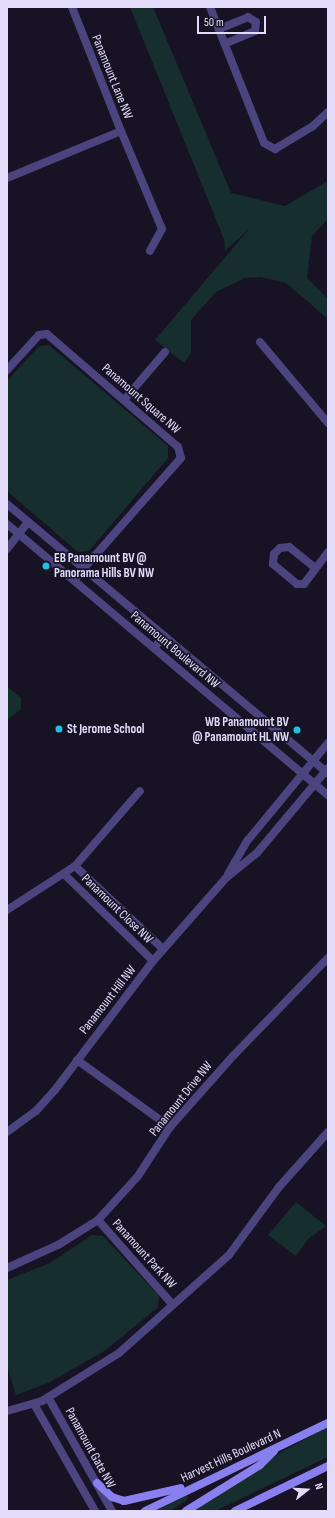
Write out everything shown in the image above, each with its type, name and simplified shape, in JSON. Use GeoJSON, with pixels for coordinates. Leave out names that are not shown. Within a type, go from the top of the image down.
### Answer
{"type":"FeatureCollection","features":[{"type":"Feature","properties":{"kind":"main road","name":"Harvest Hills Boulevard N"},"geometry":{"type":"LineString","coordinates":[[145,1511],[199,1483],[328,1423]]}},
{"type":"Feature","properties":{"kind":"main road"},"geometry":{"type":"LineString","coordinates":[[186,1511],[260,1465],[279,1447]]}},
{"type":"Feature","properties":{"kind":"main road"},"geometry":{"type":"LineString","coordinates":[[236,1511],[328,1466]]}},
{"type":"Feature","properties":{"kind":"main road"},"geometry":{"type":"LineString","coordinates":[[97,1483],[112,1498],[124,1501],[199,1483]]}},
{"type":"Feature","properties":{"kind":"street","name":"Panamount Lane NW"},"geometry":{"type":"LineString","coordinates":[[7,178],[121,131],[72,7]]}},
{"type":"Feature","properties":{"kind":"street"},"geometry":{"type":"LineString","coordinates":[[210,7],[264,143],[275,149],[313,126],[328,112]]}},
{"type":"Feature","properties":{"kind":"street"},"geometry":{"type":"LineString","coordinates":[[219,29],[248,17],[256,22],[255,31],[225,44]]}},
{"type":"Feature","properties":{"kind":"street"},"geometry":{"type":"LineString","coordinates":[[121,131],[162,229],[150,251]]}},
{"type":"Feature","properties":{"kind":"street","name":"Panamount Square NW"},"geometry":{"type":"LineString","coordinates":[[7,370],[39,335],[47,334],[178,447],[180,458],[84,568]]}},
{"type":"Feature","properties":{"kind":"street"},"geometry":{"type":"LineString","coordinates":[[260,342],[328,423]]}},
{"type":"Feature","properties":{"kind":"street"},"geometry":{"type":"LineString","coordinates":[[124,400],[165,352]]}},
{"type":"Feature","properties":{"kind":"street","name":"Panamount Boulevard NW"},"geometry":{"type":"LineString","coordinates":[[7,504],[313,761],[327,770]]}},
{"type":"Feature","properties":{"kind":"street"},"geometry":{"type":"LineString","coordinates":[[7,522],[16,511]]}},
{"type":"Feature","properties":{"kind":"street","name":"Panamount Boulevard NW"},"geometry":{"type":"LineString","coordinates":[[7,522],[19,534],[328,794]]}},
{"type":"Feature","properties":{"kind":"street"},"geometry":{"type":"LineString","coordinates":[[7,549],[28,522]]}},
{"type":"Feature","properties":{"kind":"street"},"geometry":{"type":"LineString","coordinates":[[314,567],[289,547],[280,548],[274,554],[273,564],[297,584],[304,584],[314,567],[328,552]]}},
{"type":"Feature","properties":{"kind":"street"},"geometry":{"type":"LineString","coordinates":[[74,580],[84,568]]}},
{"type":"Feature","properties":{"kind":"street"},"geometry":{"type":"LineString","coordinates":[[154,648],[164,636]]}},
{"type":"Feature","properties":{"kind":"street","name":"Panamount Hill NW"},"geometry":{"type":"LineString","coordinates":[[226,878],[248,840],[328,743]]}},
{"type":"Feature","properties":{"kind":"street","name":"Panamount Hill NW"},"geometry":{"type":"LineString","coordinates":[[7,1132],[36,1111],[163,949],[226,878],[257,853],[327,770]]}},
{"type":"Feature","properties":{"kind":"street"},"geometry":{"type":"LineString","coordinates":[[7,910],[65,874],[75,866],[140,791]]}},
{"type":"Feature","properties":{"kind":"street","name":"Panamount Close NW"},"geometry":{"type":"LineString","coordinates":[[75,866],[163,949]]}},
{"type":"Feature","properties":{"kind":"street","name":"Panamount Close NW"},"geometry":{"type":"LineString","coordinates":[[65,874],[153,961]]}},
{"type":"Feature","properties":{"kind":"street","name":"Panamount Drive NW"},"geometry":{"type":"LineString","coordinates":[[7,1268],[58,1245],[98,1220],[138,1176],[170,1128],[234,1055],[328,958]]}},
{"type":"Feature","properties":{"kind":"street"},"geometry":{"type":"LineString","coordinates":[[77,1060],[170,1128]]}},
{"type":"Feature","properties":{"kind":"street"},"geometry":{"type":"LineString","coordinates":[[7,1411],[34,1404],[48,1397],[119,1353],[172,1304],[229,1255],[279,1187],[328,1132]]}},
{"type":"Feature","properties":{"kind":"street","name":"Panamount Park NW"},"geometry":{"type":"LineString","coordinates":[[98,1220],[172,1304]]}},
{"type":"Feature","properties":{"kind":"street","name":"Panamount Gate NW"},"geometry":{"type":"LineString","coordinates":[[48,1397],[112,1511]]}},
{"type":"Feature","properties":{"kind":"street","name":"Panamount Gate NW"},"geometry":{"type":"LineString","coordinates":[[34,1404],[95,1511]]}},
{"type":"Feature","properties":{"kind":"green space"},"geometry":{"type":"Polygon","coordinates":[[[130,7],[153,7],[231,193],[285,206],[328,181],[328,219],[312,236],[307,278],[328,299],[328,319],[286,283],[261,277],[245,278],[216,292],[191,320],[191,353],[184,363],[155,340],[250,228],[225,251],[224,239],[130,7]]]}},
{"type":"Feature","properties":{"kind":"green space"},"geometry":{"type":"Polygon","coordinates":[[[49,345],[168,446],[168,458],[89,551],[78,552],[7,491],[7,381],[39,346],[49,345]]]}},
{"type":"Feature","properties":{"kind":"green space"},"geometry":{"type":"Polygon","coordinates":[[[8,687],[21,698],[21,709],[7,720],[8,687]]]}},
{"type":"Feature","properties":{"kind":"green space"},"geometry":{"type":"Polygon","coordinates":[[[296,1202],[326,1226],[308,1239],[296,1256],[268,1235],[296,1202]]]}},
{"type":"Feature","properties":{"kind":"green space"},"geometry":{"type":"Polygon","coordinates":[[[92,1235],[103,1236],[159,1296],[158,1307],[106,1350],[48,1383],[16,1395],[7,1366],[7,1280],[50,1263],[92,1235]]]}},
{"type":"Feature","properties":{"kind":"green space"},"geometry":{"type":"Polygon","coordinates":[[[328,1427],[328,1457],[215,1511],[192,1511],[285,1450],[328,1427]]]}},
{"type":"Feature","properties":{"kind":"green space"},"geometry":{"type":"Polygon","coordinates":[[[187,1495],[188,1499],[170,1511],[155,1511],[187,1495]]]}},
{"type":"Feature","properties":{"kind":"place","name":"EB Panamount BV @ Panorama Hills BV NW"},"geometry":{"type":"Point","coordinates":[46,566]}},
{"type":"Feature","properties":{"kind":"place","name":"St Jerome School"},"geometry":{"type":"Point","coordinates":[59,729]}},
{"type":"Feature","properties":{"kind":"place","name":"WB Panamount BV @ Panamount HL NW"},"geometry":{"type":"Point","coordinates":[297,730]}}]}
